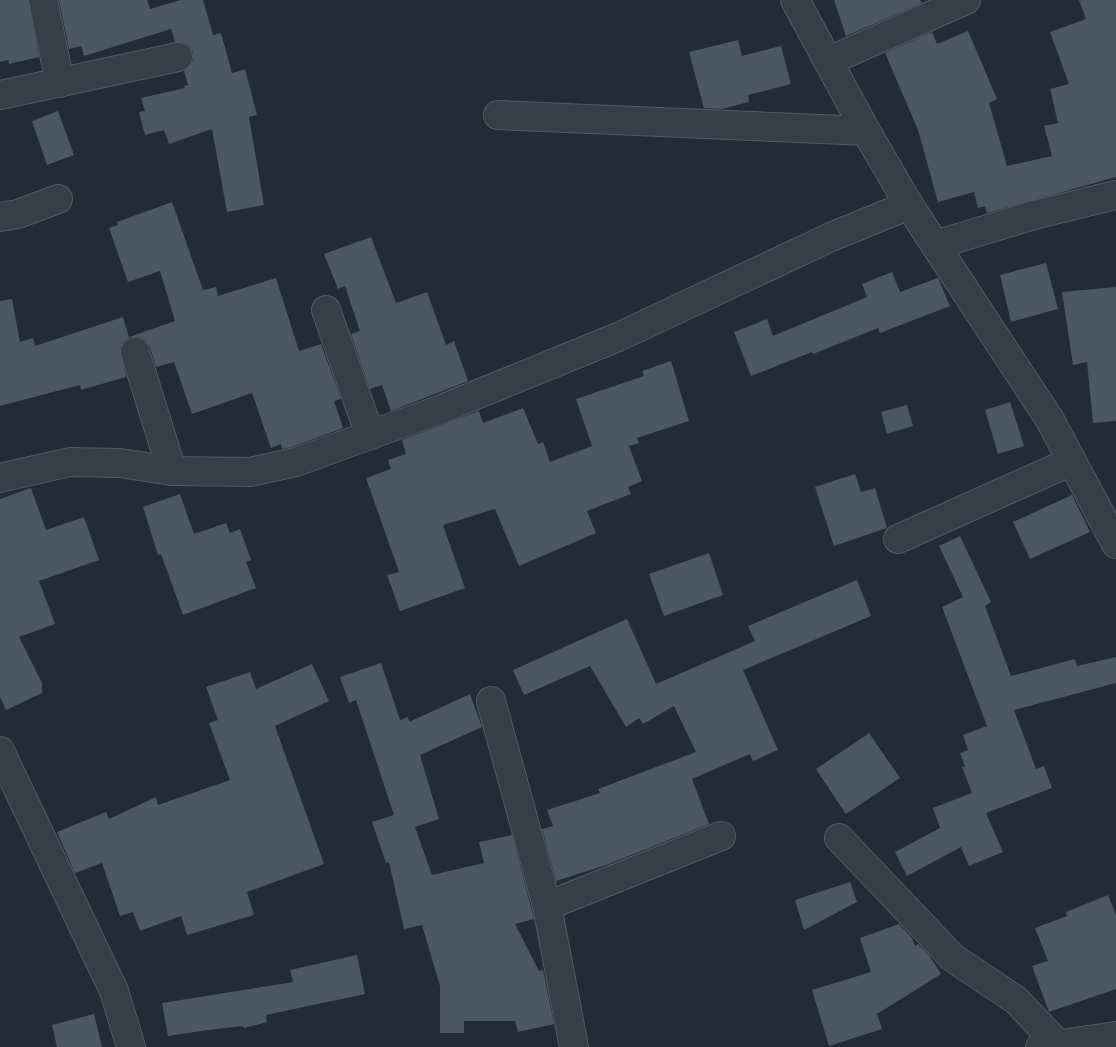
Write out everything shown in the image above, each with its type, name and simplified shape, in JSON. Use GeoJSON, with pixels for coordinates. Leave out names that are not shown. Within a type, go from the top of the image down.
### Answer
{"type":"FeatureCollection","features":[{"type":"Feature","properties":{"kind":"street"},"geometry":{"type":"LineString","coordinates":[[43,0],[60,83]]}},
{"type":"Feature","properties":{"kind":"street"},"geometry":{"type":"LineString","coordinates":[[796,0],[866,131],[909,205],[1050,420],[1116,544]]}},
{"type":"Feature","properties":{"kind":"street"},"geometry":{"type":"LineString","coordinates":[[828,61],[966,0]]}},
{"type":"Feature","properties":{"kind":"street"},"geometry":{"type":"LineString","coordinates":[[0,95],[178,57]]}},
{"type":"Feature","properties":{"kind":"street"},"geometry":{"type":"LineString","coordinates":[[498,115],[866,131]]}},
{"type":"Feature","properties":{"kind":"street"},"geometry":{"type":"LineString","coordinates":[[935,245],[1034,214],[1115,195]]}},
{"type":"Feature","properties":{"kind":"street"},"geometry":{"type":"LineString","coordinates":[[0,217],[18,214],[58,199]]}},
{"type":"Feature","properties":{"kind":"street"},"geometry":{"type":"LineString","coordinates":[[0,478],[70,462],[120,463],[172,471],[250,472],[296,462],[453,404],[618,337],[831,237],[909,205]]}},
{"type":"Feature","properties":{"kind":"street"},"geometry":{"type":"LineString","coordinates":[[326,310],[370,435]]}},
{"type":"Feature","properties":{"kind":"street"},"geometry":{"type":"LineString","coordinates":[[135,352],[172,471]]}},
{"type":"Feature","properties":{"kind":"street"},"geometry":{"type":"LineString","coordinates":[[898,539],[1072,462]]}},
{"type":"Feature","properties":{"kind":"street"},"geometry":{"type":"LineString","coordinates":[[491,701],[547,906],[574,1047]]}},
{"type":"Feature","properties":{"kind":"street"},"geometry":{"type":"LineString","coordinates":[[0,751],[114,990],[132,1047]]}},
{"type":"Feature","properties":{"kind":"street"},"geometry":{"type":"LineString","coordinates":[[547,906],[721,836]]}},
{"type":"Feature","properties":{"kind":"street"},"geometry":{"type":"LineString","coordinates":[[839,838],[953,958],[1016,1000],[1049,1046],[1116,1036]]}},
{"type":"Feature","properties":{"kind":"building"},"geometry":{"type":"Polygon","coordinates":[[[0,0],[28,0],[39,57],[9,64],[8,60],[0,62],[0,0]]]}},
{"type":"Feature","properties":{"kind":"building"},"geometry":{"type":"Polygon","coordinates":[[[59,0],[147,0],[150,9],[181,0],[203,0],[213,35],[221,33],[232,73],[245,69],[257,115],[249,117],[264,205],[227,212],[212,129],[169,144],[164,130],[145,135],[139,112],[145,111],[141,98],[185,88],[184,86],[188,85],[184,71],[193,61],[193,53],[189,46],[182,42],[175,42],[171,29],[84,56],[81,46],[69,49],[59,0]]]}},
{"type":"Feature","properties":{"kind":"building"},"geometry":{"type":"Polygon","coordinates":[[[834,0],[920,0],[922,3],[846,36],[834,0]]]}},
{"type":"Feature","properties":{"kind":"building"},"geometry":{"type":"Polygon","coordinates":[[[1079,0],[1116,0],[1116,177],[987,213],[985,206],[978,208],[974,192],[938,202],[918,130],[885,53],[932,32],[937,44],[968,31],[997,99],[989,103],[1007,166],[1052,156],[1044,126],[1058,123],[1050,89],[1069,84],[1050,32],[1086,19],[1079,0]]]}},
{"type":"Feature","properties":{"kind":"building"},"geometry":{"type":"Polygon","coordinates":[[[738,40],[742,56],[781,46],[791,84],[748,95],[749,102],[722,109],[704,108],[689,52],[738,40]]]}},
{"type":"Feature","properties":{"kind":"building"},"geometry":{"type":"Polygon","coordinates":[[[58,111],[74,155],[47,165],[32,121],[58,111]]]}},
{"type":"Feature","properties":{"kind":"building"},"geometry":{"type":"Polygon","coordinates":[[[172,202],[203,290],[216,287],[218,296],[276,278],[299,351],[321,344],[341,399],[334,401],[343,428],[292,447],[282,449],[281,444],[271,448],[252,393],[192,414],[174,362],[156,367],[150,347],[145,340],[138,337],[130,337],[123,342],[120,348],[126,377],[81,390],[80,385],[0,406],[0,301],[12,299],[20,342],[33,338],[35,346],[123,317],[129,337],[175,321],[160,271],[128,282],[109,228],[118,225],[117,222],[172,202]]]}},
{"type":"Feature","properties":{"kind":"building"},"geometry":{"type":"Polygon","coordinates":[[[371,237],[396,303],[427,292],[446,345],[454,341],[468,381],[391,411],[382,385],[370,389],[351,334],[360,331],[345,286],[338,289],[324,254],[371,237]]]}},
{"type":"Feature","properties":{"kind":"building"},"geometry":{"type":"Polygon","coordinates":[[[1046,263],[1058,309],[1011,322],[1000,275],[1046,263]]]}},
{"type":"Feature","properties":{"kind":"building"},"geometry":{"type":"Polygon","coordinates":[[[892,272],[900,292],[938,278],[950,306],[880,333],[878,328],[751,376],[734,332],[767,319],[773,336],[867,297],[862,284],[892,272]]]}},
{"type":"Feature","properties":{"kind":"building"},"geometry":{"type":"Polygon","coordinates":[[[1116,287],[1116,421],[1093,423],[1087,362],[1073,365],[1062,292],[1116,287]]]}},
{"type":"Feature","properties":{"kind":"building"},"geometry":{"type":"Polygon","coordinates":[[[671,361],[689,421],[637,438],[639,443],[629,446],[642,481],[628,487],[631,494],[587,511],[596,533],[519,566],[495,509],[443,525],[465,588],[400,611],[387,575],[399,572],[366,478],[391,469],[388,460],[406,454],[402,440],[479,411],[483,423],[523,408],[538,444],[543,442],[550,462],[592,446],[576,399],[644,376],[642,371],[671,361]]]}},
{"type":"Feature","properties":{"kind":"building"},"geometry":{"type":"Polygon","coordinates":[[[1010,402],[1024,446],[998,454],[985,410],[1010,402]]]}},
{"type":"Feature","properties":{"kind":"building"},"geometry":{"type":"Polygon","coordinates":[[[907,405],[913,426],[887,434],[881,412],[907,405]]]}},
{"type":"Feature","properties":{"kind":"building"},"geometry":{"type":"Polygon","coordinates":[[[855,474],[861,492],[875,488],[887,528],[834,546],[815,487],[855,474]]]}},
{"type":"Feature","properties":{"kind":"building"},"geometry":{"type":"Polygon","coordinates":[[[31,488],[46,530],[84,517],[99,560],[39,581],[55,624],[19,637],[42,683],[42,693],[6,710],[0,697],[0,499],[31,488]]]}},
{"type":"Feature","properties":{"kind":"building"},"geometry":{"type":"Polygon","coordinates":[[[180,494],[194,534],[226,523],[230,533],[240,529],[251,560],[246,562],[256,588],[183,615],[161,554],[158,555],[143,507],[180,494]]]}},
{"type":"Feature","properties":{"kind":"building"},"geometry":{"type":"Polygon","coordinates":[[[1072,495],[1090,532],[1030,559],[1013,522],[1072,495]]]}},
{"type":"Feature","properties":{"kind":"building"},"geometry":{"type":"Polygon","coordinates":[[[960,536],[991,602],[985,606],[1011,676],[1075,659],[1077,666],[1116,657],[1116,683],[1014,710],[1036,769],[1044,766],[1052,788],[986,813],[1003,852],[969,866],[961,847],[907,876],[895,852],[940,828],[933,808],[972,793],[962,767],[965,766],[960,753],[968,750],[963,735],[987,726],[942,607],[963,597],[939,546],[960,536]]]}},
{"type":"Feature","properties":{"kind":"building"},"geometry":{"type":"Polygon","coordinates":[[[709,553],[723,595],[664,616],[649,574],[709,553]]]}},
{"type":"Feature","properties":{"kind":"building"},"geometry":{"type":"Polygon","coordinates":[[[857,580],[871,616],[743,670],[778,750],[753,761],[750,754],[692,779],[709,824],[606,865],[556,881],[542,829],[553,826],[547,810],[600,793],[598,789],[696,752],[674,706],[643,724],[639,718],[626,727],[590,666],[524,695],[513,670],[627,619],[656,684],[755,641],[748,626],[857,580]]]}},
{"type":"Feature","properties":{"kind":"building"},"geometry":{"type":"Polygon","coordinates":[[[381,663],[400,720],[408,717],[409,722],[470,694],[482,727],[420,755],[439,819],[415,827],[432,875],[484,863],[479,842],[512,835],[534,919],[515,924],[539,971],[543,970],[554,1024],[518,1032],[515,1021],[464,1021],[464,1033],[440,1033],[440,986],[422,925],[404,929],[389,862],[386,863],[372,822],[394,815],[356,700],[349,703],[340,677],[381,663]]]}},
{"type":"Feature","properties":{"kind":"building"},"geometry":{"type":"Polygon","coordinates":[[[312,664],[329,701],[275,726],[324,864],[247,892],[254,915],[187,935],[181,916],[140,931],[133,912],[120,916],[102,863],[75,873],[57,832],[106,812],[109,819],[156,797],[158,805],[230,780],[209,723],[218,720],[206,687],[250,672],[256,689],[312,664]]]}},
{"type":"Feature","properties":{"kind":"building"},"geometry":{"type":"Polygon","coordinates":[[[869,733],[900,778],[846,814],[816,769],[869,733]]]}},
{"type":"Feature","properties":{"kind":"building"},"geometry":{"type":"Polygon","coordinates":[[[850,882],[857,902],[804,930],[795,900],[850,882]]]}},
{"type":"Feature","properties":{"kind":"building"},"geometry":{"type":"Polygon","coordinates":[[[1108,895],[1116,915],[1116,989],[1049,1012],[1032,966],[1048,961],[1035,928],[1067,916],[1066,912],[1108,895]]]}},
{"type":"Feature","properties":{"kind":"building"},"geometry":{"type":"Polygon","coordinates":[[[899,924],[912,938],[915,946],[918,944],[929,955],[941,974],[877,1014],[882,1029],[829,1046],[812,990],[871,972],[860,938],[899,924]]]}},
{"type":"Feature","properties":{"kind":"building"},"geometry":{"type":"Polygon","coordinates":[[[357,955],[365,994],[266,1015],[267,1022],[244,1028],[243,1026],[168,1036],[162,1003],[293,982],[290,970],[357,955]]]}},
{"type":"Feature","properties":{"kind":"building"},"geometry":{"type":"Polygon","coordinates":[[[94,1014],[102,1047],[57,1047],[52,1025],[94,1014]]]}}]}
